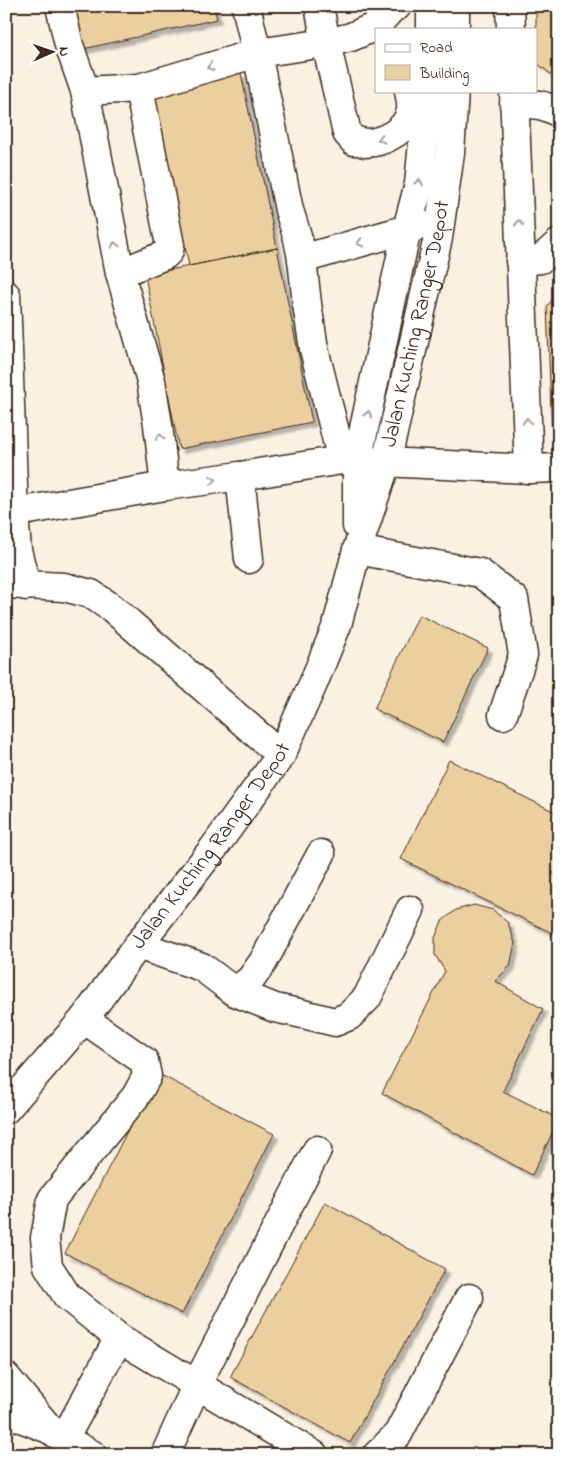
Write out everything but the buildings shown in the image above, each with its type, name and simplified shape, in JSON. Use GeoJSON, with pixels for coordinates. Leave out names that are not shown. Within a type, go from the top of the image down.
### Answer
{"type":"FeatureCollection","features":[{"type":"Feature","properties":{"kind":"street"},"geometry":{"type":"LineString","coordinates":[[60,6],[69,45],[85,91],[120,272],[151,381],[165,486]]}},
{"type":"Feature","properties":{"kind":"street"},"geometry":{"type":"LineString","coordinates":[[246,6],[289,210],[302,259],[314,349],[350,461]]}},
{"type":"Feature","properties":{"kind":"street"},"geometry":{"type":"LineString","coordinates":[[319,6],[347,133],[354,141],[366,143],[389,137],[400,128],[410,112],[409,92]]}},
{"type":"Feature","properties":{"kind":"street"},"geometry":{"type":"LineString","coordinates":[[431,6],[431,28]]}},
{"type":"Feature","properties":{"kind":"street"},"geometry":{"type":"LineString","coordinates":[[455,6],[455,28]]}},
{"type":"Feature","properties":{"kind":"street"},"geometry":{"type":"LineString","coordinates":[[510,6],[511,28]]}},
{"type":"Feature","properties":{"kind":"street"},"geometry":{"type":"LineString","coordinates":[[85,91],[139,88],[257,53],[326,43],[351,37],[376,26],[395,12]]}},
{"type":"Feature","properties":{"kind":"street"},"geometry":{"type":"LineString","coordinates":[[120,272],[165,255],[169,251],[170,245],[139,88]]}},
{"type":"Feature","properties":{"kind":"street","name":"Jalan Kuching Ranger Depot"},"geometry":{"type":"LineString","coordinates":[[357,550],[350,461],[419,184],[428,92]]}},
{"type":"Feature","properties":{"kind":"street","name":"Jalan Kuching Ranger Depot"},"geometry":{"type":"LineString","coordinates":[[6,1109],[84,1019],[138,945],[213,849],[280,755],[313,684],[337,625],[357,550],[386,463],[438,238],[450,153],[454,92]]}},
{"type":"Feature","properties":{"kind":"street"},"geometry":{"type":"LineString","coordinates":[[529,470],[514,98],[546,106],[559,113]]}},
{"type":"Feature","properties":{"kind":"street"},"geometry":{"type":"LineString","coordinates":[[302,259],[441,219]]}},
{"type":"Feature","properties":{"kind":"street"},"geometry":{"type":"LineString","coordinates":[[520,261],[541,259],[559,243]]}},
{"type":"Feature","properties":{"kind":"street"},"geometry":{"type":"LineString","coordinates":[[6,295],[10,514],[17,550],[16,585],[64,587],[91,594],[112,608],[280,755]]}},
{"type":"Feature","properties":{"kind":"street"},"geometry":{"type":"LineString","coordinates":[[10,514],[165,486],[350,461],[529,470],[559,468]]}},
{"type":"Feature","properties":{"kind":"street"},"geometry":{"type":"LineString","coordinates":[[240,476],[249,559]]}},
{"type":"Feature","properties":{"kind":"street"},"geometry":{"type":"LineString","coordinates":[[357,550],[480,573],[514,599],[523,655],[503,715]]}},
{"type":"Feature","properties":{"kind":"street"},"geometry":{"type":"LineString","coordinates":[[235,992],[251,979],[263,962],[321,854]]}},
{"type":"Feature","properties":{"kind":"street"},"geometry":{"type":"LineString","coordinates":[[138,945],[202,967],[235,992],[275,1008],[334,1022],[349,1016],[367,998],[410,910]]}},
{"type":"Feature","properties":{"kind":"street"},"geometry":{"type":"LineString","coordinates":[[84,1019],[144,1061],[147,1076],[136,1096],[52,1199],[45,1238],[48,1266],[67,1296],[119,1338],[314,1455]]}},
{"type":"Feature","properties":{"kind":"street"},"geometry":{"type":"LineString","coordinates":[[164,1455],[197,1384],[317,1150]]}},
{"type":"Feature","properties":{"kind":"street"},"geometry":{"type":"LineString","coordinates":[[377,1455],[398,1434],[469,1298]]}},
{"type":"Feature","properties":{"kind":"street"},"geometry":{"type":"LineString","coordinates":[[57,1434],[119,1338]]}},
{"type":"Feature","properties":{"kind":"street"},"geometry":{"type":"LineString","coordinates":[[6,1377],[57,1434]]}},
{"type":"Feature","properties":{"kind":"street"},"geometry":{"type":"LineString","coordinates":[[6,1412],[57,1434],[93,1455]]}}]}
